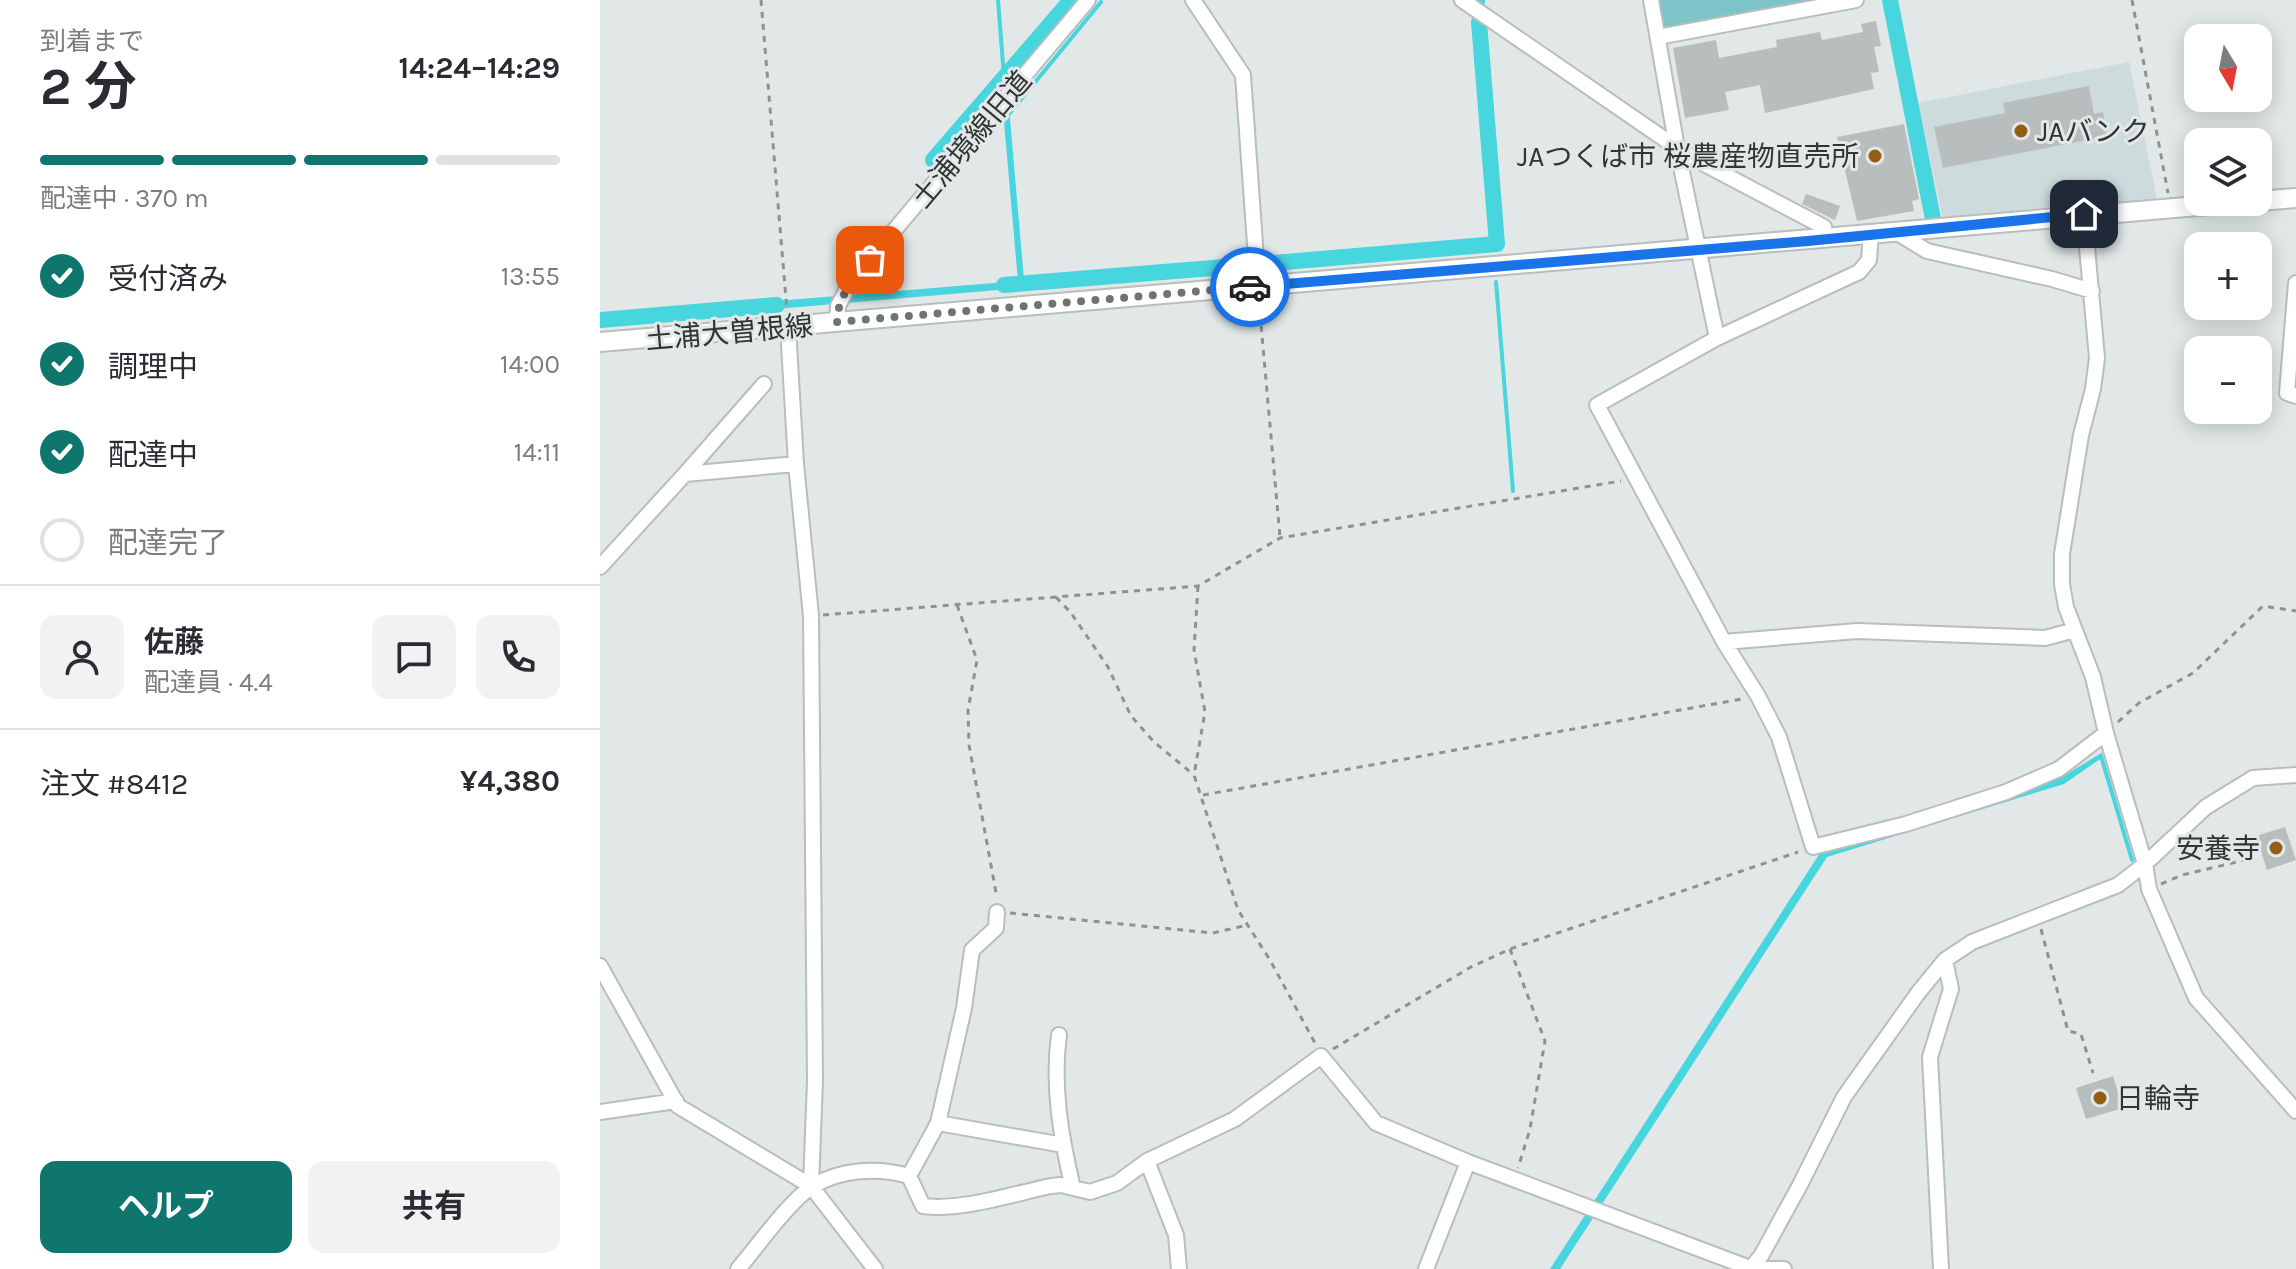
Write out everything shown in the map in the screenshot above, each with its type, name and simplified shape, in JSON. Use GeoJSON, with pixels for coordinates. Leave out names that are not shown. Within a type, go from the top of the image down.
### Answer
{"type":"FeatureCollection","features":[{"type":"Feature","properties":{"kind":"main road"},"geometry":{"type":"LineString","coordinates":[[2272,200],[2296,198]]}},
{"type":"Feature","properties":{"kind":"main road","name":"土浦大曽根線"},"geometry":{"type":"LineString","coordinates":[[600,342],[2184,207]]}},
{"type":"Feature","properties":{"kind":"street","name":"土浦境線旧道"},"geometry":{"type":"LineString","coordinates":[[837,322],[838,306],[850,283],[1088,0]]}},
{"type":"Feature","properties":{"kind":"street"},"geometry":{"type":"LineString","coordinates":[[1193,0],[1243,75],[1258,286]]}},
{"type":"Feature","properties":{"kind":"street"},"geometry":{"type":"LineString","coordinates":[[1462,0],[1677,148],[1824,227]]}},
{"type":"Feature","properties":{"kind":"street"},"geometry":{"type":"LineString","coordinates":[[1651,0],[1677,148],[1717,338]]}},
{"type":"Feature","properties":{"kind":"street"},"geometry":{"type":"LineString","coordinates":[[1658,37],[1856,0]]}},
{"type":"Feature","properties":{"kind":"street"},"geometry":{"type":"LineString","coordinates":[[2084,214],[2097,358],[2062,554],[2066,607],[2093,677],[2106,733],[2145,864],[2149,889],[2196,998],[2296,1111]]}},
{"type":"Feature","properties":{"kind":"street"},"geometry":{"type":"LineString","coordinates":[[1896,232],[1927,251],[2092,291]]}},
{"type":"Feature","properties":{"kind":"street"},"geometry":{"type":"LineString","coordinates":[[1871,234],[1869,260],[1859,272],[1717,338],[1597,405],[1724,642],[1779,737],[1813,847],[1906,824],[2006,792],[2059,769],[2106,733]]}},
{"type":"Feature","properties":{"kind":"street"},"geometry":{"type":"LineString","coordinates":[[2296,283],[2287,393],[2296,396]]}},
{"type":"Feature","properties":{"kind":"street"},"geometry":{"type":"LineString","coordinates":[[788,327],[796,464],[811,616],[815,1081],[811,1186]]}},
{"type":"Feature","properties":{"kind":"street"},"geometry":{"type":"LineString","coordinates":[[600,567],[690,474],[764,384]]}},
{"type":"Feature","properties":{"kind":"street"},"geometry":{"type":"LineString","coordinates":[[690,474],[796,464]]}},
{"type":"Feature","properties":{"kind":"street"},"geometry":{"type":"LineString","coordinates":[[1724,642],[1857,631],[2045,638],[2075,630]]}},
{"type":"Feature","properties":{"kind":"street"},"geometry":{"type":"LineString","coordinates":[[1750,1269],[1761,1256],[1800,1185],[1844,1097],[1945,960],[1972,942],[2118,885],[2206,807],[2253,778],[2296,775]]}},
{"type":"Feature","properties":{"kind":"street"},"geometry":{"type":"LineString","coordinates":[[909,1176],[938,1123],[964,1008],[972,950],[996,928],[997,912]]}},
{"type":"Feature","properties":{"kind":"street"},"geometry":{"type":"LineString","coordinates":[[1941,1269],[1930,1057],[1951,989],[1945,960]]}},
{"type":"Feature","properties":{"kind":"street"},"geometry":{"type":"LineString","coordinates":[[600,966],[678,1106],[811,1186],[875,1269]]}},
{"type":"Feature","properties":{"kind":"street"},"geometry":{"type":"LineString","coordinates":[[1059,1035],[1055,1065],[1063,1145],[1073,1188]]}},
{"type":"Feature","properties":{"kind":"street"},"geometry":{"type":"LineString","coordinates":[[738,1269],[811,1186],[845,1172],[891,1171],[909,1176],[923,1206],[936,1208],[1051,1186],[1090,1192],[1117,1183],[1147,1161],[1235,1119],[1321,1056],[1376,1123],[1468,1162],[1750,1269],[1784,1269]]}},
{"type":"Feature","properties":{"kind":"street"},"geometry":{"type":"LineString","coordinates":[[600,1112],[676,1101]]}},
{"type":"Feature","properties":{"kind":"street"},"geometry":{"type":"LineString","coordinates":[[938,1123],[1063,1145]]}},
{"type":"Feature","properties":{"kind":"street"},"geometry":{"type":"LineString","coordinates":[[1147,1161],[1176,1235],[1179,1269]]}},
{"type":"Feature","properties":{"kind":"street"},"geometry":{"type":"LineString","coordinates":[[1426,1269],[1468,1162]]}},
{"type":"Feature","properties":{"kind":"path"},"geometry":{"type":"LineString","coordinates":[[761,0],[788,327]]}},
{"type":"Feature","properties":{"kind":"path"},"geometry":{"type":"LineString","coordinates":[[2132,0],[2171,208]]}},
{"type":"Feature","properties":{"kind":"path"},"geometry":{"type":"LineString","coordinates":[[1258,286],[1280,538]]}},
{"type":"Feature","properties":{"kind":"path"},"geometry":{"type":"LineString","coordinates":[[811,616],[1198,586],[1280,538],[1636,478]]}},
{"type":"Feature","properties":{"kind":"path"},"geometry":{"type":"LineString","coordinates":[[1198,586],[1194,650],[1205,712],[1194,775],[1238,910],[1270,960],[1321,1056],[1471,967],[1510,949],[1813,847]]}},
{"type":"Feature","properties":{"kind":"path"},"geometry":{"type":"LineString","coordinates":[[1056,597],[1071,613],[1108,667],[1131,716],[1154,742],[1194,775]]}},
{"type":"Feature","properties":{"kind":"path"},"geometry":{"type":"LineString","coordinates":[[957,605],[977,660],[968,710],[969,745],[982,805],[997,912],[1213,933],[1248,925]]}},
{"type":"Feature","properties":{"kind":"path"},"geometry":{"type":"LineString","coordinates":[[2106,733],[2139,703],[2193,673],[2263,606],[2296,611]]}},
{"type":"Feature","properties":{"kind":"path"},"geometry":{"type":"LineString","coordinates":[[1201,796],[1758,696]]}},
{"type":"Feature","properties":{"kind":"path"},"geometry":{"type":"LineString","coordinates":[[2149,889],[2182,875],[2245,860]]}},
{"type":"Feature","properties":{"kind":"path"},"geometry":{"type":"LineString","coordinates":[[2038,916],[2068,1031],[2081,1034],[2093,1073]]}},
{"type":"Feature","properties":{"kind":"path"},"geometry":{"type":"LineString","coordinates":[[1510,949],[1545,1041],[1530,1129],[1515,1180]]}},
{"type":"Feature","properties":{"kind":"shaded area"},"geometry":{"type":"Polygon","coordinates":[[[1657,0],[1818,0],[1661,31],[1657,0]]]}},
{"type":"Feature","properties":{"kind":"shaded area"},"geometry":{"type":"Polygon","coordinates":[[[2129,62],[2157,199],[1943,219],[1918,103],[2129,62]]]}},
{"type":"Feature","properties":{"kind":"shaded area"},"geometry":{"type":"Polygon","coordinates":[[[1006,73],[1024,280],[1022,288],[776,309],[776,301],[1018,281],[1000,77],[1006,73]]]}},
{"type":"Feature","properties":{"kind":"shaded area"},"geometry":{"type":"Polygon","coordinates":[[[2103,752],[2100,759],[2064,784],[1827,857],[1560,1269],[1550,1269],[1822,850],[1975,806],[2062,777],[2103,752]]]}},
{"type":"Feature","properties":{"kind":"building"},"geometry":{"type":"Polygon","coordinates":[[[1876,21],[1881,46],[1874,47],[1879,72],[1871,73],[1874,89],[1765,113],[1760,85],[1725,92],[1729,110],[1685,118],[1673,48],[1716,40],[1719,58],[1777,47],[1776,40],[1820,32],[1822,40],[1863,32],[1861,24],[1876,21]]]}},
{"type":"Feature","properties":{"kind":"building","name":"JAバンク"},"geometry":{"type":"Polygon","coordinates":[[[2089,86],[2094,114],[2103,112],[2107,136],[1943,168],[1934,127],[2005,113],[2003,103],[2089,86]]]}},
{"type":"Feature","properties":{"kind":"building","name":"JAつくば市 桜農産物直売所"},"geometry":{"type":"Polygon","coordinates":[[[1904,124],[1919,199],[1912,201],[1914,211],[1857,221],[1837,137],[1904,124]]]}},
{"type":"Feature","properties":{"kind":"building"},"geometry":{"type":"Polygon","coordinates":[[[1806,194],[1840,206],[1835,220],[1802,204],[1806,194]]]}},
{"type":"Feature","properties":{"kind":"building","name":"安養寺"},"geometry":{"type":"Polygon","coordinates":[[[2285,827],[2296,860],[2267,870],[2256,836],[2285,827]]]}},
{"type":"Feature","properties":{"kind":"building","name":"日輪寺"},"geometry":{"type":"Polygon","coordinates":[[[2113,1076],[2123,1108],[2086,1119],[2076,1088],[2113,1076]]]}},
{"type":"Feature","properties":{"kind":"waterway"},"geometry":{"type":"LineString","coordinates":[[998,0],[1004,77]]}},
{"type":"Feature","properties":{"kind":"waterway"},"geometry":{"type":"LineString","coordinates":[[933,160],[1071,0]]}},
{"type":"Feature","properties":{"kind":"waterway"},"geometry":{"type":"LineString","coordinates":[[1890,0],[1933,219]]}},
{"type":"Feature","properties":{"kind":"waterway"},"geometry":{"type":"LineString","coordinates":[[1009,114],[1101,2]]}},
{"type":"Feature","properties":{"kind":"waterway"},"geometry":{"type":"LineString","coordinates":[[1261,264],[1497,244],[1479,22]]}},
{"type":"Feature","properties":{"kind":"waterway"},"geometry":{"type":"LineString","coordinates":[[1004,285],[1249,265]]}},
{"type":"Feature","properties":{"kind":"waterway"},"geometry":{"type":"LineString","coordinates":[[1496,282],[1513,491]]}},
{"type":"Feature","properties":{"kind":"waterway"},"geometry":{"type":"LineString","coordinates":[[600,320],[777,305]]}},
{"type":"Feature","properties":{"kind":"waterway"},"geometry":{"type":"LineString","coordinates":[[2097,759],[2101,756],[2132,860]]}},
{"type":"Feature","properties":{"kind":"way so far"},"geometry":{"type":"LineString","coordinates":[[870,260],[845,291],[838,306],[837,322],[1250,287]]}},
{"type":"Feature","properties":{"kind":"place","name":"JAバンク"},"geometry":{"type":"Point","coordinates":[2021,131]}},
{"type":"Feature","properties":{"kind":"place","name":"JAつくば市 桜農産物直売所"},"geometry":{"type":"Point","coordinates":[1875,156]}},
{"type":"Feature","properties":{"kind":"place","name":"安養寺"},"geometry":{"type":"Point","coordinates":[2276,848]}},
{"type":"Feature","properties":{"kind":"place","name":"日輪寺"},"geometry":{"type":"Point","coordinates":[2100,1098]}},
{"type":"Feature","properties":{"kind":"route"},"geometry":{"type":"LineString","coordinates":[[1250,287],[1808,241],[2084,214]]}}]}
